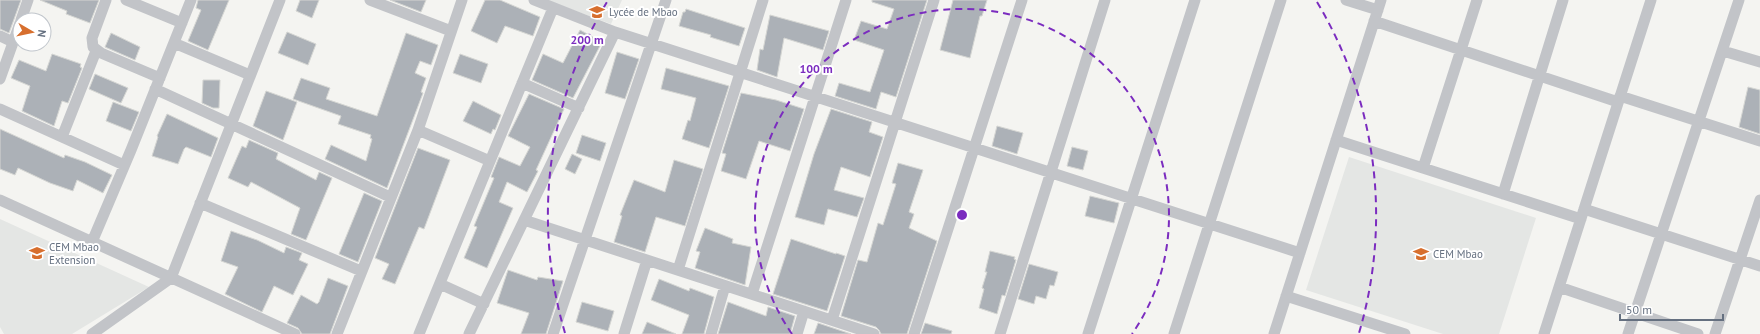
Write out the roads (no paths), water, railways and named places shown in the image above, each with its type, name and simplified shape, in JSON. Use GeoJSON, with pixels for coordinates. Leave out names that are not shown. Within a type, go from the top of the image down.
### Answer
{"type":"FeatureCollection","features":[{"type":"Feature","properties":{"kind":"street"},"geometry":{"type":"LineString","coordinates":[[24,12],[28,0]]}},
{"type":"Feature","properties":{"kind":"street"},"geometry":{"type":"LineString","coordinates":[[106,0],[92,38],[92,44],[96,51],[160,78]]}},
{"type":"Feature","properties":{"kind":"street"},"geometry":{"type":"LineString","coordinates":[[126,0],[182,23]]}},
{"type":"Feature","properties":{"kind":"street"},"geometry":{"type":"LineString","coordinates":[[92,242],[191,0]]}},
{"type":"Feature","properties":{"kind":"street"},"geometry":{"type":"LineString","coordinates":[[92,334],[171,278],[280,0]]}},
{"type":"Feature","properties":{"kind":"street"},"geometry":{"type":"LineString","coordinates":[[370,0],[451,31]]}},
{"type":"Feature","properties":{"kind":"street"},"geometry":{"type":"LineString","coordinates":[[337,334],[361,270],[418,130],[462,0]]}},
{"type":"Feature","properties":{"kind":"street"},"geometry":{"type":"LineString","coordinates":[[534,0],[615,32],[1300,253]]}},
{"type":"Feature","properties":{"kind":"street"},"geometry":{"type":"LineString","coordinates":[[553,334],[666,0]]}},
{"type":"Feature","properties":{"kind":"street"},"geometry":{"type":"LineString","coordinates":[[678,270],[763,0]]}},
{"type":"Feature","properties":{"kind":"street"},"geometry":{"type":"LineString","coordinates":[[752,294],[846,0]]}},
{"type":"Feature","properties":{"kind":"street"},"geometry":{"type":"LineString","coordinates":[[832,320],[934,0]]}},
{"type":"Feature","properties":{"kind":"street"},"geometry":{"type":"LineString","coordinates":[[914,334],[1022,0]]}},
{"type":"Feature","properties":{"kind":"street"},"geometry":{"type":"LineString","coordinates":[[1000,334],[1106,0]]}},
{"type":"Feature","properties":{"kind":"street"},"geometry":{"type":"LineString","coordinates":[[1088,334],[1195,0]]}},
{"type":"Feature","properties":{"kind":"street"},"geometry":{"type":"LineString","coordinates":[[1174,334],[1281,0]]}},
{"type":"Feature","properties":{"kind":"street"},"geometry":{"type":"LineString","coordinates":[[1274,334],[1379,5],[1346,0]]}},
{"type":"Feature","properties":{"kind":"street"},"geometry":{"type":"LineString","coordinates":[[1423,168],[1477,0]]}},
{"type":"Feature","properties":{"kind":"street"},"geometry":{"type":"LineString","coordinates":[[1503,194],[1563,0]]}},
{"type":"Feature","properties":{"kind":"street"},"geometry":{"type":"LineString","coordinates":[[1544,334],[1651,0]]}},
{"type":"Feature","properties":{"kind":"street"},"geometry":{"type":"LineString","coordinates":[[1628,334],[1739,0]]}},
{"type":"Feature","properties":{"kind":"street"},"geometry":{"type":"LineString","coordinates":[[419,334],[553,8]]}},
{"type":"Feature","properties":{"kind":"street"},"geometry":{"type":"LineString","coordinates":[[1374,21],[1540,76],[1699,121],[1760,141]]}},
{"type":"Feature","properties":{"kind":"street"},"geometry":{"type":"LineString","coordinates":[[471,334],[524,220],[615,32]]}},
{"type":"Feature","properties":{"kind":"street"},"geometry":{"type":"LineString","coordinates":[[0,36],[12,41]]}},
{"type":"Feature","properties":{"kind":"street"},"geometry":{"type":"LineString","coordinates":[[174,43],[250,75]]}},
{"type":"Feature","properties":{"kind":"street"},"geometry":{"type":"LineString","coordinates":[[0,80],[12,47]]}},
{"type":"Feature","properties":{"kind":"street"},"geometry":{"type":"LineString","coordinates":[[1723,50],[1760,62]]}},
{"type":"Feature","properties":{"kind":"street"},"geometry":{"type":"LineString","coordinates":[[62,136],[96,51]]}},
{"type":"Feature","properties":{"kind":"street"},"geometry":{"type":"LineString","coordinates":[[522,83],[579,108]]}},
{"type":"Feature","properties":{"kind":"street"},"geometry":{"type":"LineString","coordinates":[[155,89],[390,197]]}},
{"type":"Feature","properties":{"kind":"street"},"geometry":{"type":"LineString","coordinates":[[0,109],[124,165]]}},
{"type":"Feature","properties":{"kind":"street"},"geometry":{"type":"LineString","coordinates":[[418,130],[490,161]]}},
{"type":"Feature","properties":{"kind":"street"},"geometry":{"type":"LineString","coordinates":[[1336,140],[1503,194],[1662,234],[1760,266]]}},
{"type":"Feature","properties":{"kind":"street"},"geometry":{"type":"LineString","coordinates":[[0,200],[295,334]]}},
{"type":"Feature","properties":{"kind":"street"},"geometry":{"type":"LineString","coordinates":[[1715,334],[1760,200]]}},
{"type":"Feature","properties":{"kind":"street"},"geometry":{"type":"LineString","coordinates":[[200,203],[361,270]]}},
{"type":"Feature","properties":{"kind":"street"},"geometry":{"type":"LineString","coordinates":[[524,220],[874,334]]}},
{"type":"Feature","properties":{"kind":"street"},"geometry":{"type":"LineString","coordinates":[[624,334],[647,260]]}},
{"type":"Feature","properties":{"kind":"street"},"geometry":{"type":"LineString","coordinates":[[440,284],[484,304]]}},
{"type":"Feature","properties":{"kind":"street"},"geometry":{"type":"LineString","coordinates":[[711,334],[725,286]]}},
{"type":"Feature","properties":{"kind":"street"},"geometry":{"type":"LineString","coordinates":[[1559,287],[1698,334]]}},
{"type":"Feature","properties":{"kind":"street"},"geometry":{"type":"LineString","coordinates":[[1286,296],[1371,329],[1405,334]]}},
{"type":"Feature","properties":{"kind":"street"},"geometry":{"type":"LineString","coordinates":[[797,334],[804,311]]}},
{"type":"Feature","properties":{"kind":"place","name":"Lycée de Mbao"},"geometry":{"type":"Point","coordinates":[597,12]}},
{"type":"Feature","properties":{"kind":"place","name":"CEM Mbao Extension"},"geometry":{"type":"Point","coordinates":[37,253]}},
{"type":"Feature","properties":{"kind":"place","name":"CEM Mbao"},"geometry":{"type":"Point","coordinates":[1421,254]}}]}
